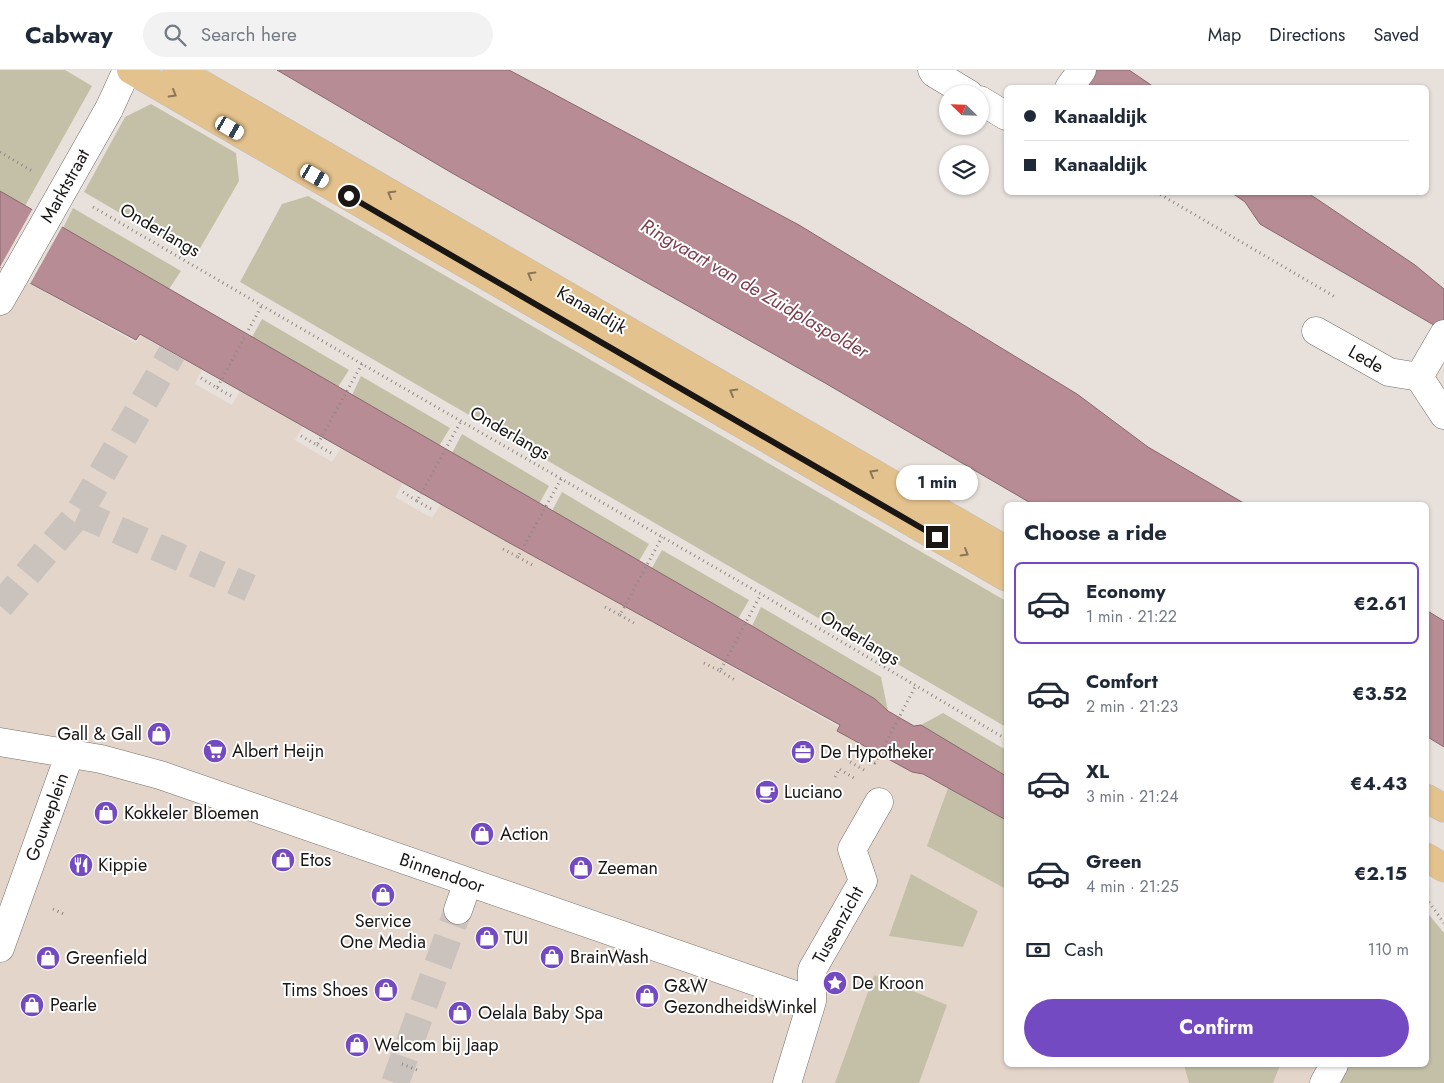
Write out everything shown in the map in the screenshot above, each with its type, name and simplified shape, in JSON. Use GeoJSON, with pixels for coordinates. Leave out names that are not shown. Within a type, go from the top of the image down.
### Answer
{"type":"FeatureCollection","features":[{"type":"Feature","properties":{"kind":"main road","name":"Kanaaldijk"},"geometry":{"type":"LineString","coordinates":[[129,70],[1004,576]]}},
{"type":"Feature","properties":{"kind":"main road","name":"Kanaaldijk"},"geometry":{"type":"LineString","coordinates":[[177,70],[1004,549]]}},
{"type":"Feature","properties":{"kind":"main road"},"geometry":{"type":"LineString","coordinates":[[1429,800],[1444,808]]}},
{"type":"Feature","properties":{"kind":"main road"},"geometry":{"type":"LineString","coordinates":[[1429,859],[1444,868]]}},
{"type":"Feature","properties":{"kind":"street","name":"Marktstraat"},"geometry":{"type":"LineString","coordinates":[[0,301],[109,109],[129,70]]}},
{"type":"Feature","properties":{"kind":"street"},"geometry":{"type":"LineString","coordinates":[[932,70],[954,85]]}},
{"type":"Feature","properties":{"kind":"street"},"geometry":{"type":"LineString","coordinates":[[1071,85],[1082,70]]}},
{"type":"Feature","properties":{"kind":"street"},"geometry":{"type":"LineString","coordinates":[[989,106],[1004,115]]}},
{"type":"Feature","properties":{"kind":"street","name":"Lede"},"geometry":{"type":"LineString","coordinates":[[1316,331],[1389,372],[1419,377]]}},
{"type":"Feature","properties":{"kind":"street"},"geometry":{"type":"LineString","coordinates":[[1441,339],[1419,377],[1444,414]]}},
{"type":"Feature","properties":{"kind":"street","name":"Gouweplein"},"geometry":{"type":"LineString","coordinates":[[0,742],[70,753],[0,948]]}},
{"type":"Feature","properties":{"kind":"street","name":"Binnendoor"},"geometry":{"type":"LineString","coordinates":[[70,753],[101,759],[160,775],[812,1001]]}},
{"type":"Feature","properties":{"kind":"street","name":"Tussenzicht"},"geometry":{"type":"LineString","coordinates":[[787,1083],[812,1001],[812,970],[863,881],[852,849],[879,802]]}},
{"type":"Feature","properties":{"kind":"street"},"geometry":{"type":"LineString","coordinates":[[458,910],[468,882]]}},
{"type":"Feature","properties":{"kind":"street"},"geometry":{"type":"LineString","coordinates":[[1324,1083],[1333,1067]]}},
{"type":"Feature","properties":{"kind":"path"},"geometry":{"type":"LineString","coordinates":[[0,152],[34,172]]}},
{"type":"Feature","properties":{"kind":"path"},"geometry":{"type":"LineString","coordinates":[[1161,195],[1335,297],[1316,331]]}},
{"type":"Feature","properties":{"kind":"path","name":"Onderlangs"},"geometry":{"type":"LineString","coordinates":[[93,206],[1004,738]]}},
{"type":"Feature","properties":{"kind":"path"},"geometry":{"type":"LineString","coordinates":[[217,388],[262,305]]}},
{"type":"Feature","properties":{"kind":"path"},"geometry":{"type":"LineString","coordinates":[[317,445],[362,364]]}},
{"type":"Feature","properties":{"kind":"path"},"geometry":{"type":"LineString","coordinates":[[201,378],[233,397]]}},
{"type":"Feature","properties":{"kind":"path"},"geometry":{"type":"LineString","coordinates":[[417,501],[462,421]]}},
{"type":"Feature","properties":{"kind":"path"},"geometry":{"type":"LineString","coordinates":[[301,436],[333,454]]}},
{"type":"Feature","properties":{"kind":"path"},"geometry":{"type":"LineString","coordinates":[[518,558],[561,479]]}},
{"type":"Feature","properties":{"kind":"path"},"geometry":{"type":"LineString","coordinates":[[402,492],[433,510]]}},
{"type":"Feature","properties":{"kind":"path"},"geometry":{"type":"LineString","coordinates":[[620,615],[662,537]]}},
{"type":"Feature","properties":{"kind":"path"},"geometry":{"type":"LineString","coordinates":[[503,549],[534,566]]}},
{"type":"Feature","properties":{"kind":"path"},"geometry":{"type":"LineString","coordinates":[[720,671],[760,594]]}},
{"type":"Feature","properties":{"kind":"path"},"geometry":{"type":"LineString","coordinates":[[605,607],[634,624]]}},
{"type":"Feature","properties":{"kind":"path"},"geometry":{"type":"LineString","coordinates":[[704,663],[735,680]]}},
{"type":"Feature","properties":{"kind":"path"},"geometry":{"type":"LineString","coordinates":[[862,769],[847,760],[852,751],[875,763],[915,686]]}},
{"type":"Feature","properties":{"kind":"path"},"geometry":{"type":"LineString","coordinates":[[835,777],[839,769],[856,778]]}},
{"type":"Feature","properties":{"kind":"path"},"geometry":{"type":"LineString","coordinates":[[1429,904],[1444,923]]}},
{"type":"Feature","properties":{"kind":"path"},"geometry":{"type":"LineString","coordinates":[[50,908],[66,915]]}},
{"type":"Feature","properties":{"kind":"path"},"geometry":{"type":"LineString","coordinates":[[402,1064],[420,1071]]}},
{"type":"Feature","properties":{"kind":"shaded area"},"geometry":{"type":"Polygon","coordinates":[[[0,70],[65,70],[92,86],[25,206],[20,203],[0,238],[0,70]]]}},
{"type":"Feature","properties":{"kind":"shaded area"},"geometry":{"type":"Polygon","coordinates":[[[151,104],[236,153],[239,181],[195,257],[84,192],[125,117],[151,104]]]}},
{"type":"Feature","properties":{"kind":"shaded area"},"geometry":{"type":"Polygon","coordinates":[[[308,196],[1004,600],[1004,726],[240,282],[282,204],[308,196]]]}},
{"type":"Feature","properties":{"kind":"shaded area"},"geometry":{"type":"Polygon","coordinates":[[[73,208],[181,271],[169,289],[63,228],[73,208]]]}},
{"type":"Feature","properties":{"kind":"shaded area"},"geometry":{"type":"Polygon","coordinates":[[[0,267],[136,343],[141,335],[202,370],[195,384],[232,405],[240,391],[303,426],[295,440],[332,462],[341,448],[403,483],[395,497],[432,518],[441,504],[1004,820],[1004,1067],[1428,1067],[1444,1083],[0,1083],[0,267]]]}},
{"type":"Feature","properties":{"kind":"shaded area"},"geometry":{"type":"Polygon","coordinates":[[[262,319],[349,370],[338,387],[252,337],[262,319]]]}},
{"type":"Feature","properties":{"kind":"shaded area"},"geometry":{"type":"Polygon","coordinates":[[[361,376],[450,428],[439,446],[352,395],[361,376]]]}},
{"type":"Feature","properties":{"kind":"shaded area"},"geometry":{"type":"Polygon","coordinates":[[[462,434],[549,486],[539,504],[452,453],[462,434]]]}},
{"type":"Feature","properties":{"kind":"shaded area"},"geometry":{"type":"Polygon","coordinates":[[[562,492],[649,544],[639,561],[552,511],[562,492]]]}},
{"type":"Feature","properties":{"kind":"shaded area"},"geometry":{"type":"Polygon","coordinates":[[[662,550],[749,600],[738,619],[652,568],[662,550]]]}},
{"type":"Feature","properties":{"kind":"shaded area"},"geometry":{"type":"Polygon","coordinates":[[[761,607],[881,677],[888,711],[875,699],[752,626],[761,607]]]}},
{"type":"Feature","properties":{"kind":"shaded area"},"geometry":{"type":"Polygon","coordinates":[[[943,713],[1004,749],[1004,775],[921,725],[943,713]]]}},
{"type":"Feature","properties":{"kind":"shaded area"},"geometry":{"type":"Polygon","coordinates":[[[948,788],[1004,819],[1004,888],[927,846],[948,788]]]}},
{"type":"Feature","properties":{"kind":"shaded area"},"geometry":{"type":"Polygon","coordinates":[[[911,874],[978,911],[963,947],[889,936],[911,874]]]}},
{"type":"Feature","properties":{"kind":"shaded area"},"geometry":{"type":"Polygon","coordinates":[[[1429,915],[1444,933],[1444,1083],[1335,1083],[1343,1067],[1429,1067],[1429,915]]]}},
{"type":"Feature","properties":{"kind":"shaded area"},"geometry":{"type":"Polygon","coordinates":[[[874,975],[947,1005],[919,1083],[835,1083],[874,975]]]}},
{"type":"Feature","properties":{"kind":"shaded area"},"geometry":{"type":"Polygon","coordinates":[[[1185,1067],[1279,1067],[1273,1083],[1189,1083],[1185,1067]]]}},
{"type":"Feature","properties":{"kind":"water","name":"Ringvaart van de Zuidplaspolder"},"geometry":{"type":"Polygon","coordinates":[[[277,70],[509,70],[799,225],[1077,394],[1148,447],[1242,502],[1029,502],[825,383],[452,173],[277,70]]]}},
{"type":"Feature","properties":{"kind":"water"},"geometry":{"type":"Polygon","coordinates":[[[1066,70],[1129,70],[1151,85],[1086,85],[1066,70]]]}},
{"type":"Feature","properties":{"kind":"water"},"geometry":{"type":"Polygon","coordinates":[[[0,191],[752,626],[875,699],[888,711],[914,726],[921,725],[1004,775],[1004,819],[923,774],[912,772],[837,731],[840,725],[506,541],[140,334],[136,340],[0,267],[0,191]]]}},
{"type":"Feature","properties":{"kind":"water"},"geometry":{"type":"Polygon","coordinates":[[[1235,195],[1311,195],[1415,265],[1444,289],[1444,331],[1260,224],[1245,202],[1235,195]]]}},
{"type":"Feature","properties":{"kind":"water"},"geometry":{"type":"Polygon","coordinates":[[[1429,612],[1444,621],[1444,747],[1429,738],[1429,612]]]}},
{"type":"Feature","properties":{"kind":"pier"},"geometry":{"type":"Polygon","coordinates":[[[33,208],[63,225],[30,284],[0,267],[33,208]]]}},
{"type":"Feature","properties":{"kind":"tunnel"},"geometry":{"type":"LineString","coordinates":[[0,606],[79,513],[172,353]]}},
{"type":"Feature","properties":{"kind":"tunnel"},"geometry":{"type":"LineString","coordinates":[[79,513],[250,588]]}},
{"type":"Feature","properties":{"kind":"tunnel"},"geometry":{"type":"LineString","coordinates":[[395,1083],[458,910]]}},
{"type":"Feature","properties":{"kind":"place","name":"Gall & Gall"},"geometry":{"type":"Point","coordinates":[159,734]}},
{"type":"Feature","properties":{"kind":"place","name":"Albert Heijn"},"geometry":{"type":"Point","coordinates":[215,751]}},
{"type":"Feature","properties":{"kind":"place","name":"De Hypotheker"},"geometry":{"type":"Point","coordinates":[803,752]}},
{"type":"Feature","properties":{"kind":"place","name":"Luciano"},"geometry":{"type":"Point","coordinates":[767,792]}},
{"type":"Feature","properties":{"kind":"place","name":"Kokkeler Bloemen"},"geometry":{"type":"Point","coordinates":[106,813]}},
{"type":"Feature","properties":{"kind":"place","name":"Action"},"geometry":{"type":"Point","coordinates":[482,834]}},
{"type":"Feature","properties":{"kind":"place","name":"Etos"},"geometry":{"type":"Point","coordinates":[283,860]}},
{"type":"Feature","properties":{"kind":"place","name":"Kippie"},"geometry":{"type":"Point","coordinates":[81,865]}},
{"type":"Feature","properties":{"kind":"place","name":"Zeeman"},"geometry":{"type":"Point","coordinates":[581,868]}},
{"type":"Feature","properties":{"kind":"place","name":"Service One Media"},"geometry":{"type":"Point","coordinates":[383,895]}},
{"type":"Feature","properties":{"kind":"place","name":"TUI"},"geometry":{"type":"Point","coordinates":[487,938]}},
{"type":"Feature","properties":{"kind":"place","name":"BrainWash"},"geometry":{"type":"Point","coordinates":[552,957]}},
{"type":"Feature","properties":{"kind":"place","name":"Greenfield"},"geometry":{"type":"Point","coordinates":[48,958]}},
{"type":"Feature","properties":{"kind":"place","name":"De Kroon"},"geometry":{"type":"Point","coordinates":[835,983]}},
{"type":"Feature","properties":{"kind":"place","name":"Tims Shoes"},"geometry":{"type":"Point","coordinates":[386,990]}},
{"type":"Feature","properties":{"kind":"place","name":"G&W GezondheidsWinkel"},"geometry":{"type":"Point","coordinates":[647,996]}},
{"type":"Feature","properties":{"kind":"place","name":"Pearle"},"geometry":{"type":"Point","coordinates":[32,1005]}},
{"type":"Feature","properties":{"kind":"place","name":"Oelala Baby Spa"},"geometry":{"type":"Point","coordinates":[460,1013]}},
{"type":"Feature","properties":{"kind":"place","name":"Welcom bij Jaap"},"geometry":{"type":"Point","coordinates":[357,1045]}},
{"type":"Feature","properties":{"kind":"route"},"geometry":{"type":"LineString","coordinates":[[349,196],[937,537]]}}]}
